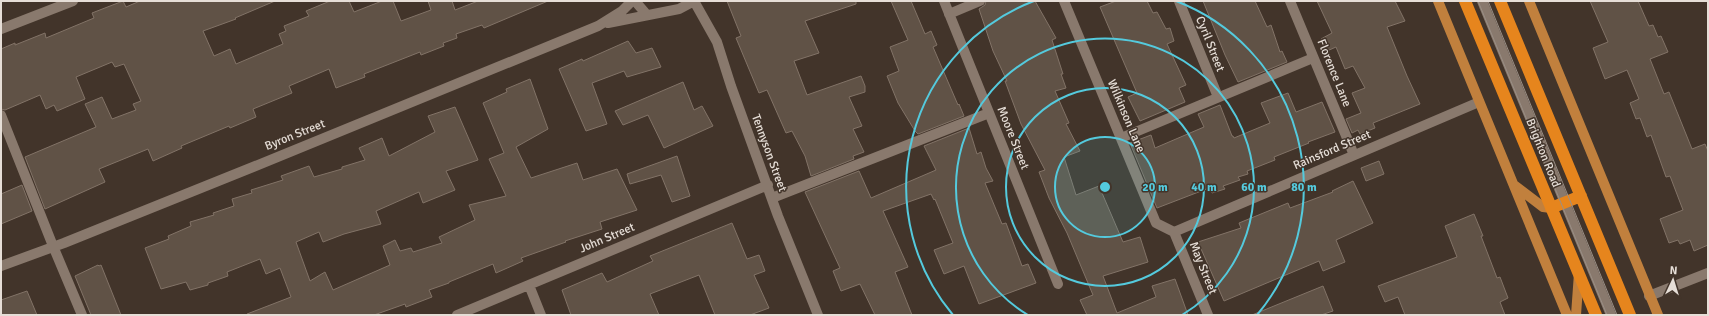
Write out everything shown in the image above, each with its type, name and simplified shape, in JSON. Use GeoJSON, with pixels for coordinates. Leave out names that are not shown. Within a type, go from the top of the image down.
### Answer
{"type":"FeatureCollection","features":[{"type":"Feature","properties":{"kind":"highway","name":"Brighton Road"},"geometry":{"type":"LineString","coordinates":[[1466,1],[1596,315]]}},
{"type":"Feature","properties":{"kind":"highway","name":"Brighton Road"},"geometry":{"type":"LineString","coordinates":[[1500,1],[1630,315]]}},
{"type":"Feature","properties":{"kind":"highway"},"geometry":{"type":"LineString","coordinates":[[1551,208],[1581,196]]}},
{"type":"Feature","properties":{"kind":"main road"},"geometry":{"type":"LineString","coordinates":[[1438,1],[1567,315]]}},
{"type":"Feature","properties":{"kind":"main road"},"geometry":{"type":"LineString","coordinates":[[1444,14],[1445,1]]}},
{"type":"Feature","properties":{"kind":"main road"},"geometry":{"type":"LineString","coordinates":[[1528,1],[1658,315]]}},
{"type":"Feature","properties":{"kind":"main road"},"geometry":{"type":"LineString","coordinates":[[1514,185],[1543,206],[1551,208]]}},
{"type":"Feature","properties":{"kind":"main road"},"geometry":{"type":"LineString","coordinates":[[1576,315],[1579,274]]}},
{"type":"Feature","properties":{"kind":"street"},"geometry":{"type":"LineString","coordinates":[[1,29],[73,1]]}},
{"type":"Feature","properties":{"kind":"street"},"geometry":{"type":"LineString","coordinates":[[634,1],[647,15]]}},
{"type":"Feature","properties":{"kind":"street","name":"Byron Street"},"geometry":{"type":"LineString","coordinates":[[1,266],[253,167],[598,26],[618,14],[634,1]]}},
{"type":"Feature","properties":{"kind":"street","name":"Byron Street"},"geometry":{"type":"LineString","coordinates":[[598,26],[682,8],[694,1]]}},
{"type":"Feature","properties":{"kind":"street","name":"Tennyson Street"},"geometry":{"type":"LineString","coordinates":[[694,1],[718,42],[731,86],[772,198],[818,315]]}},
{"type":"Feature","properties":{"kind":"street","name":"Moore Street"},"geometry":{"type":"LineString","coordinates":[[944,1],[1058,284]]}},
{"type":"Feature","properties":{"kind":"street"},"geometry":{"type":"LineString","coordinates":[[949,14],[980,1]]}},
{"type":"Feature","properties":{"kind":"street","name":"Wilkinson Lane"},"geometry":{"type":"LineString","coordinates":[[1064,1],[1122,138],[1156,224],[1174,232]]}},
{"type":"Feature","properties":{"kind":"street","name":"Cyril Street"},"geometry":{"type":"LineString","coordinates":[[1179,1],[1218,97]]}},
{"type":"Feature","properties":{"kind":"street","name":"Florence Lane"},"geometry":{"type":"LineString","coordinates":[[1290,1],[1354,155]]}},
{"type":"Feature","properties":{"kind":"street"},"geometry":{"type":"LineString","coordinates":[[1482,1],[1611,315]]}},
{"type":"Feature","properties":{"kind":"street"},"geometry":{"type":"LineString","coordinates":[[1122,138],[1313,58]]}},
{"type":"Feature","properties":{"kind":"street","name":"Rainsford Street"},"geometry":{"type":"LineString","coordinates":[[1174,232],[1479,102]]}},
{"type":"Feature","properties":{"kind":"street"},"geometry":{"type":"LineString","coordinates":[[772,198],[989,113]]}},
{"type":"Feature","properties":{"kind":"street"},"geometry":{"type":"LineString","coordinates":[[1,115],[82,315]]}},
{"type":"Feature","properties":{"kind":"street","name":"John Street"},"geometry":{"type":"LineString","coordinates":[[456,315],[768,185]]}},
{"type":"Feature","properties":{"kind":"street","name":"May Street"},"geometry":{"type":"LineString","coordinates":[[1174,232],[1208,315]]}},
{"type":"Feature","properties":{"kind":"street"},"geometry":{"type":"LineString","coordinates":[[1649,296],[1708,273]]}},
{"type":"Feature","properties":{"kind":"street"},"geometry":{"type":"LineString","coordinates":[[529,285],[541,315]]}},
{"type":"Feature","properties":{"kind":"building"},"geometry":{"type":"Polygon","coordinates":[[[123,1],[126,7],[140,1],[275,1],[235,18],[236,19],[203,31],[214,56],[230,49],[236,64],[283,44],[279,34],[286,31],[284,26],[309,16],[306,11],[330,1],[349,1],[354,12],[382,1],[393,1],[401,21],[431,10],[428,1],[452,1],[455,10],[478,1],[548,1],[484,28],[482,25],[456,34],[457,38],[443,43],[444,46],[421,55],[420,52],[364,74],[365,77],[336,88],[329,69],[289,86],[292,93],[253,109],[256,117],[230,128],[229,126],[181,146],[182,148],[153,161],[148,149],[99,169],[105,182],[45,209],[25,157],[96,127],[85,104],[102,97],[112,119],[136,110],[133,104],[141,101],[124,64],[115,67],[112,62],[76,77],[85,99],[57,111],[54,105],[46,109],[40,95],[5,110],[1,109],[1,49],[45,33],[46,38],[94,18],[92,13],[123,1]]]}},
{"type":"Feature","properties":{"kind":"building"},"geometry":{"type":"Polygon","coordinates":[[[727,1],[856,1],[856,4],[805,21],[819,53],[794,61],[807,95],[861,76],[865,86],[865,92],[849,97],[862,126],[853,129],[864,152],[853,156],[854,159],[811,176],[805,156],[792,131],[786,133],[767,90],[759,93],[736,38],[741,36],[727,1]]]}},
{"type":"Feature","properties":{"kind":"building"},"geometry":{"type":"Polygon","coordinates":[[[891,1],[911,1],[925,34],[931,31],[937,45],[933,47],[964,116],[918,134],[915,131],[898,103],[887,76],[899,71],[890,47],[908,40],[891,1]]]}},
{"type":"Feature","properties":{"kind":"building"},"geometry":{"type":"Polygon","coordinates":[[[986,1],[1035,1],[1056,38],[1052,40],[1066,88],[1055,91],[1069,123],[1066,124],[1080,151],[1064,157],[1076,195],[1099,186],[1123,242],[1140,237],[1148,262],[1103,276],[1117,313],[1156,297],[1152,286],[1175,279],[1188,315],[1087,315],[1080,300],[1093,295],[1067,233],[1049,198],[1039,172],[1045,170],[1021,124],[1005,81],[1007,81],[993,51],[979,9],[985,5],[986,1]]]}},
{"type":"Feature","properties":{"kind":"building"},"geometry":{"type":"Polygon","coordinates":[[[1116,1],[1147,1],[1153,13],[1157,12],[1166,29],[1170,28],[1174,41],[1167,44],[1186,85],[1179,88],[1185,102],[1140,121],[1128,97],[1137,93],[1100,7],[1116,1]]]}},
{"type":"Feature","properties":{"kind":"building"},"geometry":{"type":"Polygon","coordinates":[[[1203,1],[1255,1],[1267,27],[1271,25],[1280,52],[1282,51],[1287,62],[1238,82],[1225,55],[1203,1]]]}},
{"type":"Feature","properties":{"kind":"building"},"geometry":{"type":"Polygon","coordinates":[[[1317,1],[1395,1],[1405,21],[1387,27],[1420,104],[1373,123],[1375,128],[1360,134],[1358,130],[1352,133],[1346,119],[1361,113],[1352,93],[1365,88],[1353,66],[1345,69],[1336,47],[1327,51],[1321,39],[1332,33],[1317,1]]]}},
{"type":"Feature","properties":{"kind":"building"},"geometry":{"type":"Polygon","coordinates":[[[1590,1],[1638,1],[1649,26],[1653,25],[1658,37],[1661,36],[1668,52],[1650,59],[1664,94],[1669,92],[1692,149],[1705,144],[1708,151],[1708,245],[1694,251],[1690,240],[1680,244],[1678,240],[1669,243],[1660,219],[1683,210],[1670,176],[1666,177],[1651,135],[1647,137],[1640,118],[1636,119],[1630,103],[1639,99],[1627,70],[1605,79],[1593,48],[1608,42],[1590,1]]]}},
{"type":"Feature","properties":{"kind":"building"},"geometry":{"type":"Polygon","coordinates":[[[628,41],[636,53],[652,48],[661,67],[627,77],[624,71],[592,83],[607,124],[586,131],[559,69],[582,59],[583,61],[628,41]]]}},
{"type":"Feature","properties":{"kind":"building"},"geometry":{"type":"Polygon","coordinates":[[[530,79],[548,129],[516,147],[531,178],[577,163],[583,180],[617,169],[637,210],[600,222],[602,229],[521,258],[523,261],[496,273],[493,264],[429,290],[432,297],[406,307],[405,304],[374,315],[248,315],[247,314],[291,297],[280,268],[266,274],[260,259],[227,272],[228,276],[208,283],[208,285],[190,290],[186,282],[161,289],[145,248],[169,239],[168,236],[191,226],[190,222],[214,215],[213,213],[234,206],[232,199],[252,193],[251,190],[283,180],[281,176],[309,166],[314,177],[342,169],[342,167],[365,160],[359,148],[382,138],[389,156],[435,132],[428,116],[455,107],[478,160],[446,171],[455,190],[423,203],[419,192],[376,211],[381,224],[344,234],[323,242],[319,232],[296,242],[310,281],[325,272],[333,290],[390,265],[383,246],[395,240],[400,251],[411,248],[413,252],[442,243],[439,237],[475,220],[469,205],[506,196],[489,159],[504,153],[483,103],[507,92],[506,89],[530,79]]]}},
{"type":"Feature","properties":{"kind":"building"},"geometry":{"type":"Polygon","coordinates":[[[683,82],[694,110],[702,106],[713,126],[664,148],[648,115],[623,125],[615,111],[683,82]]]}},
{"type":"Feature","properties":{"kind":"building"},"geometry":{"type":"Polygon","coordinates":[[[1288,93],[1296,112],[1322,102],[1335,132],[1274,157],[1275,160],[1247,171],[1248,174],[1238,177],[1240,180],[1223,186],[1225,189],[1212,193],[1209,188],[1157,208],[1130,143],[1151,135],[1155,148],[1204,127],[1198,114],[1220,105],[1234,138],[1270,123],[1261,103],[1288,93]]]}},
{"type":"Feature","properties":{"kind":"building"},"geometry":{"type":"Polygon","coordinates":[[[969,128],[977,154],[981,152],[986,168],[993,181],[985,183],[1002,224],[1006,223],[1022,266],[1028,264],[1036,283],[979,304],[964,266],[944,274],[934,250],[953,243],[935,199],[934,200],[931,194],[883,211],[908,267],[895,272],[912,315],[875,315],[860,284],[841,291],[833,271],[840,268],[805,192],[859,171],[871,198],[936,170],[924,146],[969,128]]]}},
{"type":"Feature","properties":{"kind":"building"},"geometry":{"type":"Polygon","coordinates":[[[677,156],[690,196],[672,202],[661,175],[630,184],[627,174],[677,156]]]}},
{"type":"Feature","properties":{"kind":"building"},"geometry":{"type":"Polygon","coordinates":[[[1379,161],[1384,174],[1366,181],[1361,168],[1379,161]]]}},
{"type":"Feature","properties":{"kind":"building"},"geometry":{"type":"Polygon","coordinates":[[[1353,181],[1373,223],[1336,240],[1345,262],[1323,271],[1319,261],[1224,301],[1198,242],[1241,228],[1239,223],[1288,203],[1290,208],[1333,192],[1332,191],[1353,181]]]}},
{"type":"Feature","properties":{"kind":"building"},"geometry":{"type":"Polygon","coordinates":[[[22,185],[32,211],[1,224],[1,194],[22,185]]]}},
{"type":"Feature","properties":{"kind":"building"},"geometry":{"type":"Polygon","coordinates":[[[1474,214],[1497,278],[1500,277],[1508,298],[1500,302],[1505,315],[1405,315],[1398,297],[1385,302],[1378,286],[1457,257],[1445,226],[1474,214]]]}},
{"type":"Feature","properties":{"kind":"building"},"geometry":{"type":"Polygon","coordinates":[[[732,223],[747,259],[759,255],[765,271],[754,275],[769,308],[750,315],[715,315],[699,275],[650,294],[659,315],[571,315],[562,290],[602,273],[607,282],[653,261],[650,256],[732,223]]]}},
{"type":"Feature","properties":{"kind":"building"},"geometry":{"type":"Polygon","coordinates":[[[101,265],[121,315],[91,315],[75,276],[101,265]]]}},
{"type":"Feature","properties":{"kind":"building"},"geometry":{"type":"Polygon","coordinates":[[[1323,286],[1333,311],[1321,315],[1252,315],[1323,286]]]}},
{"type":"Feature","properties":{"kind":"building"},"geometry":{"type":"Polygon","coordinates":[[[27,291],[37,315],[1,315],[1,300],[27,291]]]}},
{"type":"Feature","properties":{"kind":"tram line"},"geometry":{"type":"LineString","coordinates":[[1478,1],[1607,315]]}},
{"type":"Feature","properties":{"kind":"tram line"},"geometry":{"type":"LineString","coordinates":[[1488,1],[1617,315]]}}]}
